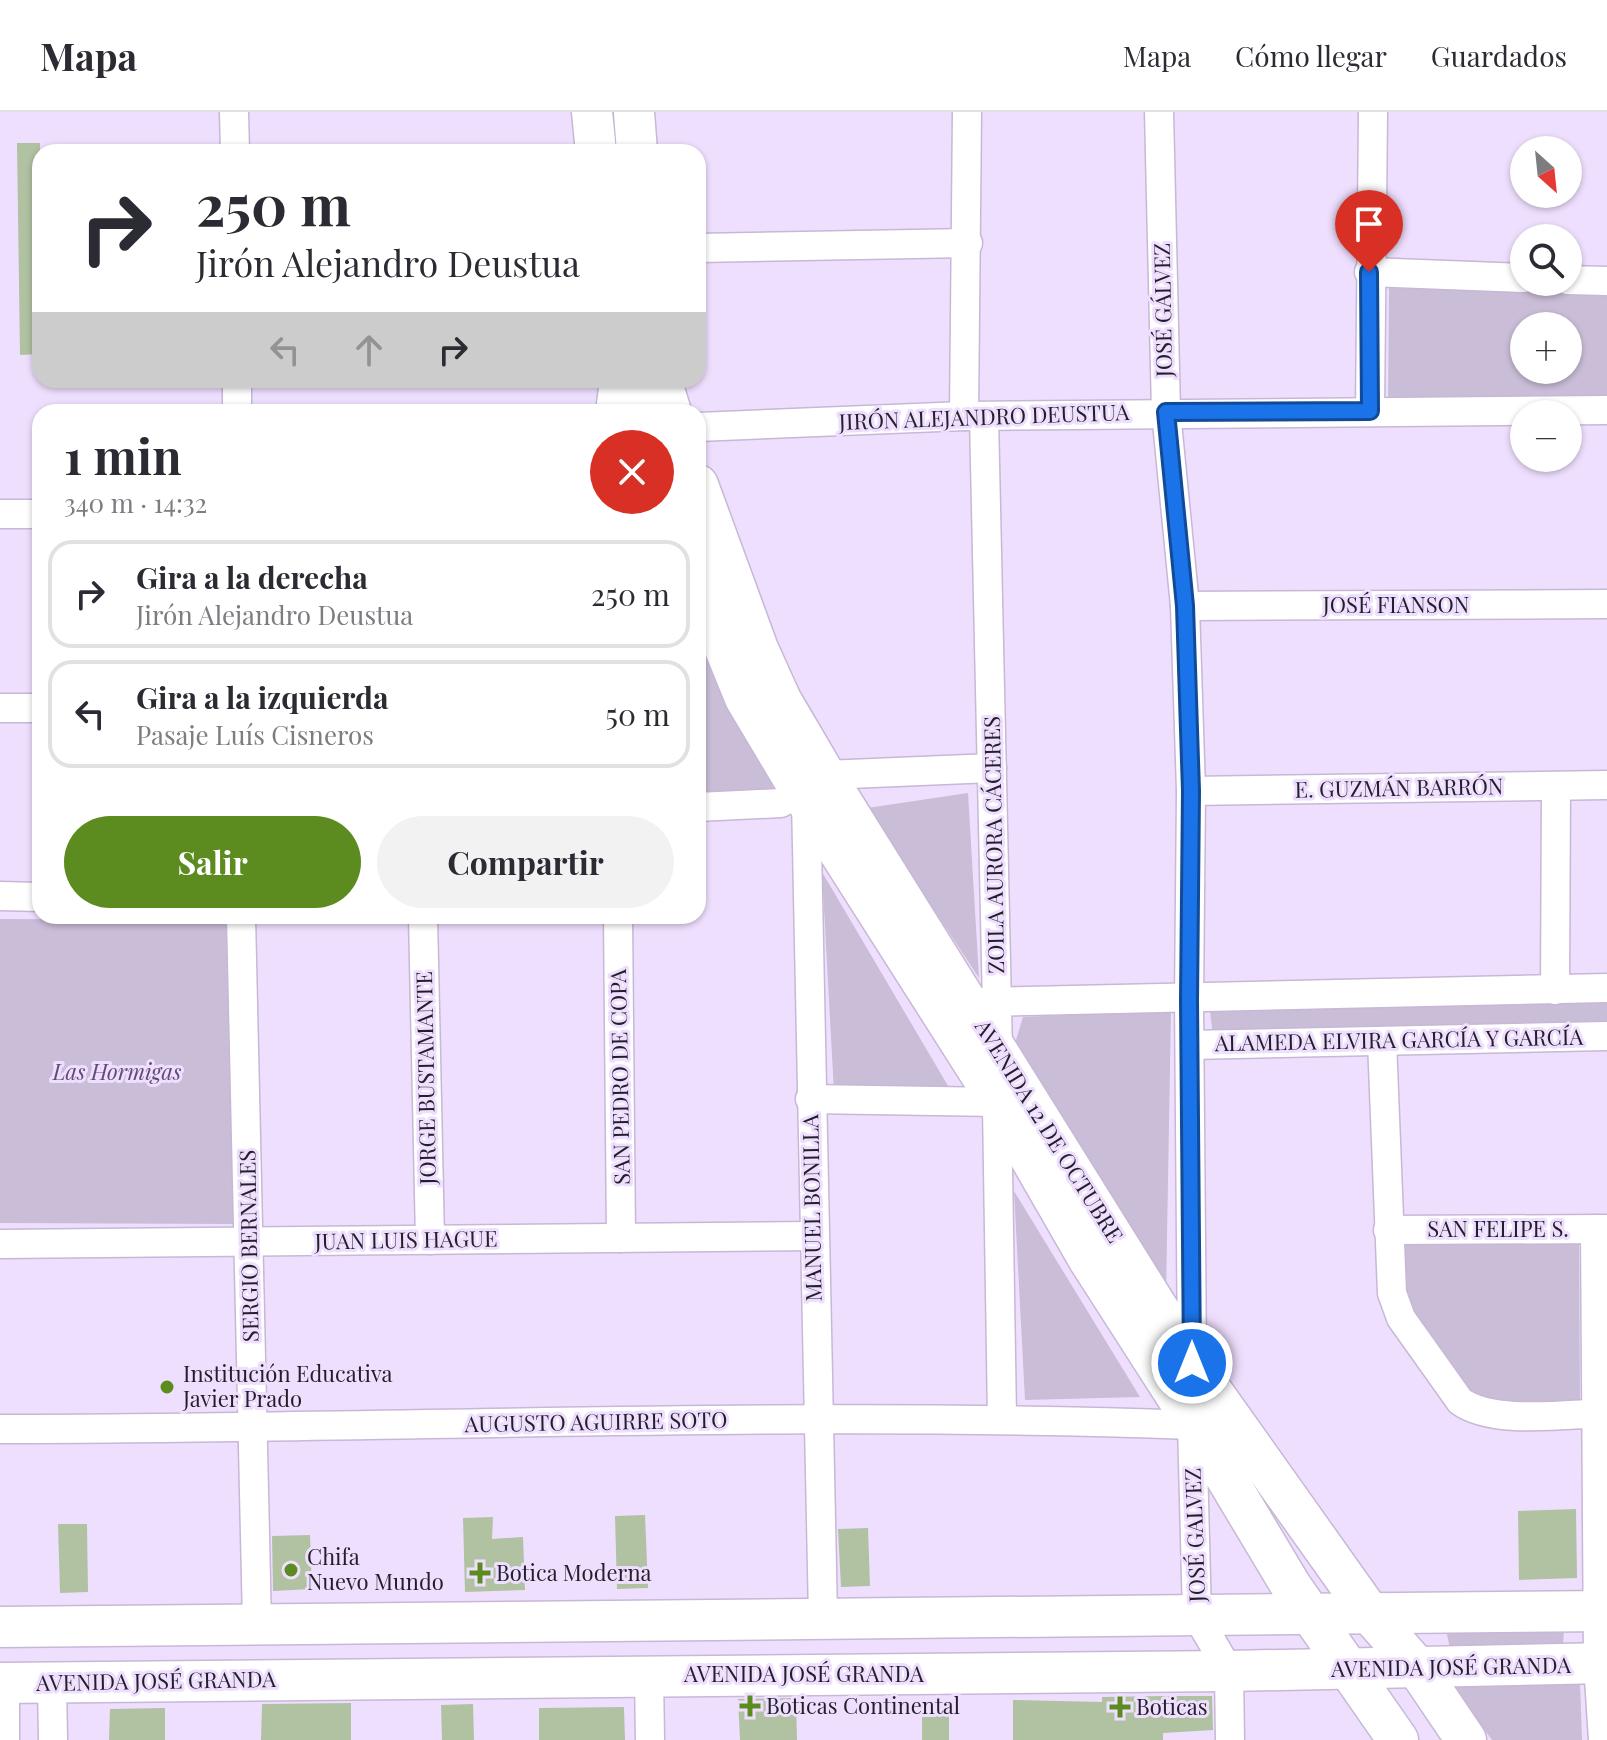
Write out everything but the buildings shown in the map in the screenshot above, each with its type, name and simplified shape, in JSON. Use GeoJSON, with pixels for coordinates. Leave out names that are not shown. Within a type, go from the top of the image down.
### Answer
{"type":"FeatureCollection","features":[{"type":"Feature","properties":{"kind":"main road"},"geometry":{"type":"LineString","coordinates":[[592,112],[595,144]]}},
{"type":"Feature","properties":{"kind":"main road"},"geometry":{"type":"LineString","coordinates":[[634,112],[636,144]]}},
{"type":"Feature","properties":{"kind":"main road","name":"AVENIDA 12 DE OCTUBRE"},"geometry":{"type":"LineString","coordinates":[[706,507],[758,649],[781,700],[811,789],[1089,1260],[1311,1617],[1398,1740]]}},
{"type":"Feature","properties":{"kind":"main road","name":"AVENIDA 12 DE OCTUBRE"},"geometry":{"type":"LineString","coordinates":[[706,603],[745,698],[811,789],[983,1002],[998,1049],[1192,1363],[1371,1615],[1416,1666],[1466,1740]]}},
{"type":"Feature","properties":{"kind":"main road"},"geometry":{"type":"LineString","coordinates":[[0,1627],[823,1617],[1311,1617],[1602,1611]]}},
{"type":"Feature","properties":{"kind":"main road"},"geometry":{"type":"LineString","coordinates":[[101,1681],[83,1666],[78,1647],[89,1632],[103,1626]]}},
{"type":"Feature","properties":{"kind":"main road","name":"AVENIDA JOSÉ GRANDA"},"geometry":{"type":"LineString","coordinates":[[3,1683],[1229,1671],[1602,1663]]}},
{"type":"Feature","properties":{"kind":"street"},"geometry":{"type":"LineString","coordinates":[[234,112],[235,144]]}},
{"type":"Feature","properties":{"kind":"street","name":"ZOILA AURORA CÁCERES"},"geometry":{"type":"LineString","coordinates":[[967,112],[974,417],[992,768],[983,1002]]}},
{"type":"Feature","properties":{"kind":"street","name":"JOSÉ GÁLVEZ"},"geometry":{"type":"LineString","coordinates":[[1159,112],[1166,412],[1185,606],[1191,791],[1191,1422]]}},
{"type":"Feature","properties":{"kind":"street"},"geometry":{"type":"LineString","coordinates":[[1370,411],[1373,112]]}},
{"type":"Feature","properties":{"kind":"street"},"geometry":{"type":"LineString","coordinates":[[706,248],[968,243]]}},
{"type":"Feature","properties":{"kind":"street"},"geometry":{"type":"LineString","coordinates":[[1369,272],[1510,277]]}},
{"type":"Feature","properties":{"kind":"street"},"geometry":{"type":"LineString","coordinates":[[1582,280],[1607,281]]}},
{"type":"Feature","properties":{"kind":"street","name":"JIRÓN ALEJANDRO DEUSTUA"},"geometry":{"type":"LineString","coordinates":[[706,427],[1166,412],[1607,410]]}},
{"type":"Feature","properties":{"kind":"street"},"geometry":{"type":"LineString","coordinates":[[0,514],[32,514]]}},
{"type":"Feature","properties":{"kind":"street","name":"JOSÉ FIANSON"},"geometry":{"type":"LineString","coordinates":[[1185,606],[1607,604]]}},
{"type":"Feature","properties":{"kind":"street"},"geometry":{"type":"LineString","coordinates":[[0,708],[32,708]]}},
{"type":"Feature","properties":{"kind":"street"},"geometry":{"type":"LineString","coordinates":[[706,807],[781,803],[811,789],[992,768]]}},
{"type":"Feature","properties":{"kind":"street","name":"E. GUZMÁN BARRÓN"},"geometry":{"type":"LineString","coordinates":[[1191,791],[1607,785]]}},
{"type":"Feature","properties":{"kind":"street"},"geometry":{"type":"LineString","coordinates":[[1555,990],[1556,786]]}},
{"type":"Feature","properties":{"kind":"street","name":"MANUEL BONILLA"},"geometry":{"type":"LineString","coordinates":[[811,789],[810,1099],[823,1617]]}},
{"type":"Feature","properties":{"kind":"street"},"geometry":{"type":"LineString","coordinates":[[0,896],[32,897]]}},
{"type":"Feature","properties":{"kind":"street","name":"SERGIO BERNALES"},"geometry":{"type":"LineString","coordinates":[[241,924],[257,1624]]}},
{"type":"Feature","properties":{"kind":"street","name":"JORGE BUSTAMANTE"},"geometry":{"type":"LineString","coordinates":[[423,924],[430,1240]]}},
{"type":"Feature","properties":{"kind":"street","name":"SAN PEDRO DE COPA"},"geometry":{"type":"LineString","coordinates":[[618,924],[621,1238]]}},
{"type":"Feature","properties":{"kind":"street","name":"ALAMEDA ELVIRA GARCÍA Y GARCÍA"},"geometry":{"type":"LineString","coordinates":[[983,1002],[1189,1000],[1607,988]]}},
{"type":"Feature","properties":{"kind":"street","name":"ALAMEDA ELVIRA GARCÍA Y GARCÍA"},"geometry":{"type":"LineString","coordinates":[[1190,1045],[1607,1036]]}},
{"type":"Feature","properties":{"kind":"street"},"geometry":{"type":"LineString","coordinates":[[1382,1041],[1392,1293],[1401,1318],[1460,1401],[1473,1411],[1493,1415],[1602,1414]]}},
{"type":"Feature","properties":{"kind":"street"},"geometry":{"type":"LineString","coordinates":[[998,1049],[1002,1418]]}},
{"type":"Feature","properties":{"kind":"street"},"geometry":{"type":"LineString","coordinates":[[810,1099],[997,1101]]}},
{"type":"Feature","properties":{"kind":"street"},"geometry":{"type":"LineString","coordinates":[[1601,1229],[1603,1740]]}},
{"type":"Feature","properties":{"kind":"street","name":"SAN FELIPE S."},"geometry":{"type":"LineString","coordinates":[[1388,1230],[1601,1229]]}},
{"type":"Feature","properties":{"kind":"street","name":"JUAN LUIS HAGUE"},"geometry":{"type":"LineString","coordinates":[[0,1244],[813,1236]]}},
{"type":"Feature","properties":{"kind":"street","name":"AUGUSTO AGUIRRE SOTO"},"geometry":{"type":"LineString","coordinates":[[0,1429],[252,1429],[818,1417],[1191,1422]]}},
{"type":"Feature","properties":{"kind":"street","name":"JOSÉ GALVEZ"},"geometry":{"type":"LineString","coordinates":[[1191,1422],[1197,1616],[1229,1671],[1230,1740]]}},
{"type":"Feature","properties":{"kind":"street"},"geometry":{"type":"LineString","coordinates":[[649,1675],[650,1740]]}},
{"type":"Feature","properties":{"kind":"street"},"geometry":{"type":"LineString","coordinates":[[3,1683],[5,1740]]}},
{"type":"Feature","properties":{"kind":"street"},"geometry":{"type":"LineString","coordinates":[[52,1683],[53,1740]]}},
{"type":"Feature","properties":{"kind":"green space"},"geometry":{"type":"Polygon","coordinates":[[[1389,288],[1510,291],[1510,296],[1607,293],[1607,405],[1582,405],[1582,400],[1510,400],[1510,406],[1388,408],[1389,288]]]}},
{"type":"Feature","properties":{"kind":"green space"},"geometry":{"type":"Polygon","coordinates":[[[706,645],[724,703],[781,797],[706,802],[706,645]]]}},
{"type":"Feature","properties":{"kind":"green space"},"geometry":{"type":"Polygon","coordinates":[[[968,793],[979,978],[867,808],[968,793]]]}},
{"type":"Feature","properties":{"kind":"green space"},"geometry":{"type":"Polygon","coordinates":[[[822,872],[954,1096],[834,1092],[822,872]]]}},
{"type":"Feature","properties":{"kind":"green space","name":"Las Hormigas"},"geometry":{"type":"Polygon","coordinates":[[[0,919],[32,919],[32,924],[232,924],[235,1224],[0,1223],[0,919]]]}},
{"type":"Feature","properties":{"kind":"green space"},"geometry":{"type":"Polygon","coordinates":[[[1607,999],[1607,1027],[1213,1036],[1210,1011],[1607,999]]]}},
{"type":"Feature","properties":{"kind":"green space"},"geometry":{"type":"Polygon","coordinates":[[[1171,1010],[1166,1294],[1013,1050],[1023,1017],[1171,1010]]]}},
{"type":"Feature","properties":{"kind":"green space"},"geometry":{"type":"Polygon","coordinates":[[[1014,1191],[1140,1397],[1025,1400],[1014,1191]]]}},
{"type":"Feature","properties":{"kind":"green space"},"geometry":{"type":"Polygon","coordinates":[[[1579,1243],[1580,1404],[1478,1402],[1402,1301],[1397,1250],[1405,1244],[1579,1243]]]}},
{"type":"Feature","properties":{"kind":"green space"},"geometry":{"type":"Polygon","coordinates":[[[1564,1627],[1563,1648],[1450,1649],[1446,1629],[1564,1627]]]}},
{"type":"Feature","properties":{"kind":"green space"},"geometry":{"type":"Polygon","coordinates":[[[1580,1682],[1582,1740],[1492,1740],[1453,1687],[1580,1682]]]}},
{"type":"Feature","properties":{"kind":"place","name":"Institución Educativa Javier Prado"},"geometry":{"type":"Point","coordinates":[167,1387]}},
{"type":"Feature","properties":{"kind":"place","name":"Chifa Nuevo Mundo"},"geometry":{"type":"Point","coordinates":[291,1570]}},
{"type":"Feature","properties":{"kind":"place","name":"Botica Moderna"},"geometry":{"type":"Point","coordinates":[480,1573]}},
{"type":"Feature","properties":{"kind":"place","name":"Boticas Continental"},"geometry":{"type":"Point","coordinates":[750,1706]}},
{"type":"Feature","properties":{"kind":"place","name":"Boticas"},"geometry":{"type":"Point","coordinates":[1120,1707]}},
{"type":"Feature","properties":{"kind":"route"},"geometry":{"type":"LineString","coordinates":[[1192,1363],[1191,791],[1185,606],[1166,412],[1370,411],[1369,272]]}}]}
